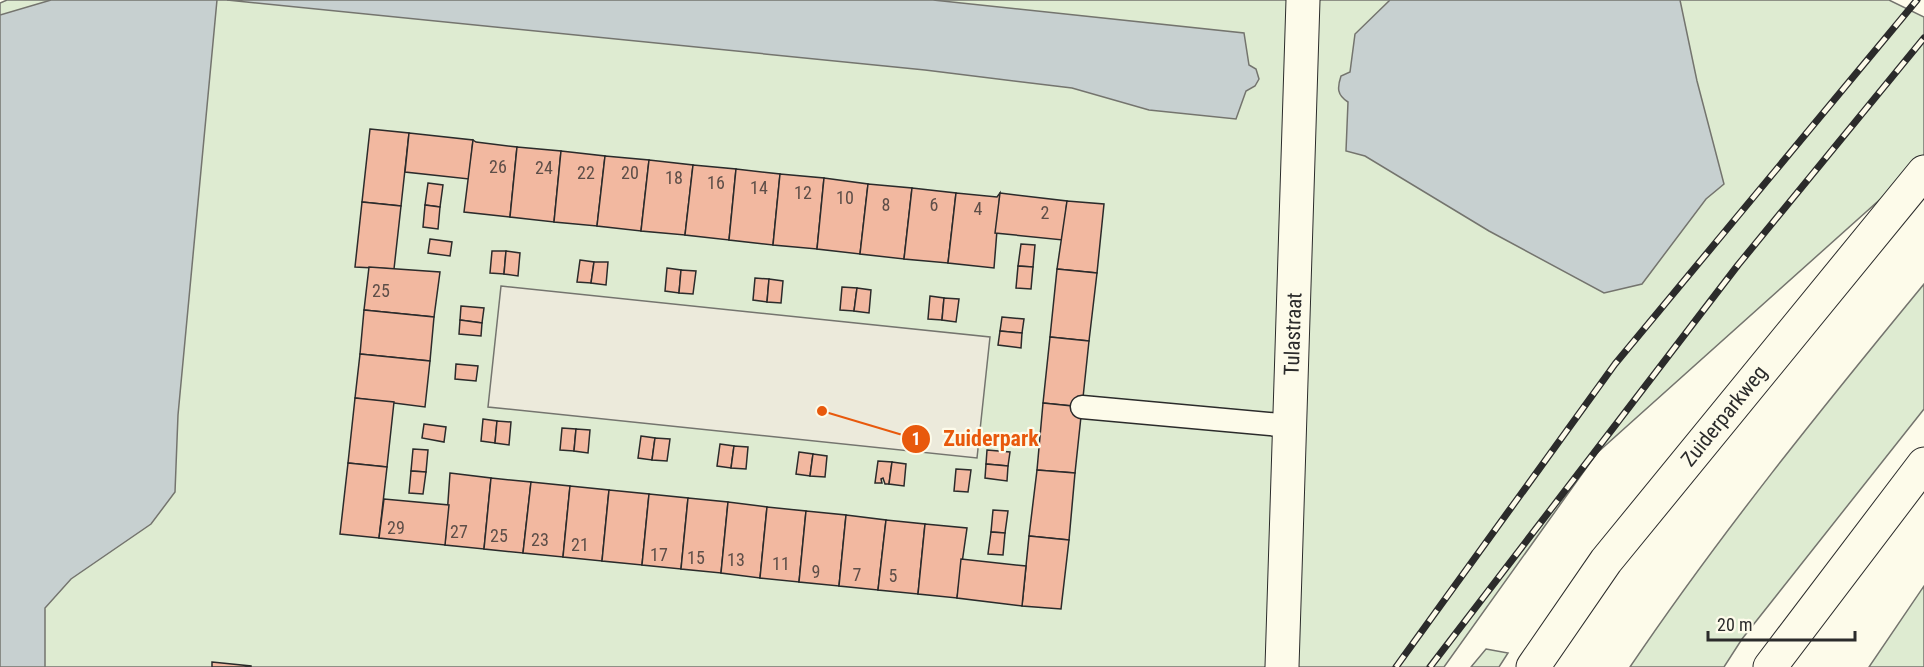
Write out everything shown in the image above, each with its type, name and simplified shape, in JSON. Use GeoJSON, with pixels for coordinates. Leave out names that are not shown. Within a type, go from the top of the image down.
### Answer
{"type":"FeatureCollection","features":[{"type":"Feature","properties":{"kind":"main road","name":"Tulastraat"},"geometry":{"type":"LineString","coordinates":[[1282,667],[1304,0]]}},
{"type":"Feature","properties":{"kind":"main road","name":"Zuiderparkweg"},"geometry":{"type":"LineString","coordinates":[[1533,667],[1606,561],[1924,172]]}},
{"type":"Feature","properties":{"kind":"main road"},"geometry":{"type":"LineString","coordinates":[[1770,667],[1924,464]]}},
{"type":"Feature","properties":{"kind":"lane"},"geometry":{"type":"LineString","coordinates":[[1082,407],[1291,426]]}},
{"type":"Feature","properties":{"kind":"green space"},"geometry":{"type":"Polygon","coordinates":[[[7,0],[1889,0],[1924,17],[1924,160],[1597,453],[1444,667],[0,667],[0,3],[7,0]]]}},
{"type":"Feature","properties":{"kind":"green space"},"geometry":{"type":"Polygon","coordinates":[[[1924,284],[1924,409],[1742,639],[1724,667],[1630,667],[1736,520],[1924,284]]]}},
{"type":"Feature","properties":{"kind":"green space"},"geometry":{"type":"Polygon","coordinates":[[[1924,586],[1924,667],[1869,667],[1924,586]]]}},
{"type":"Feature","properties":{"kind":"green space"},"geometry":{"type":"Polygon","coordinates":[[[1486,649],[1508,653],[1499,667],[1471,667],[1486,649]]]}},
{"type":"Feature","properties":{"kind":"shaded area"},"geometry":{"type":"Polygon","coordinates":[[[51,0],[217,0],[178,415],[175,492],[151,524],[71,579],[45,608],[45,667],[0,667],[0,15],[51,0]]]}},
{"type":"Feature","properties":{"kind":"shaded area"},"geometry":{"type":"Polygon","coordinates":[[[227,0],[933,0],[1244,33],[1249,65],[1256,69],[1259,79],[1255,86],[1246,91],[1236,119],[1149,110],[1072,88],[925,70],[227,0]]]}},
{"type":"Feature","properties":{"kind":"shaded area"},"geometry":{"type":"Polygon","coordinates":[[[1390,0],[1680,0],[1697,81],[1724,184],[1706,199],[1642,284],[1604,293],[1489,231],[1365,156],[1346,151],[1348,102],[1340,94],[1341,76],[1350,72],[1355,34],[1390,0]]]}},
{"type":"Feature","properties":{"kind":"shaded area"},"geometry":{"type":"Polygon","coordinates":[[[501,286],[990,337],[977,458],[488,407],[501,286]]]}},
{"type":"Feature","properties":{"kind":"building"},"geometry":{"type":"Polygon","coordinates":[[[370,129],[409,133],[401,206],[362,202],[370,129]]]}},
{"type":"Feature","properties":{"kind":"building"},"geometry":{"type":"Polygon","coordinates":[[[409,133],[473,140],[469,179],[405,172],[409,133]]]}},
{"type":"Feature","properties":{"kind":"building"},"geometry":{"type":"Polygon","coordinates":[[[473,140],[517,147],[510,217],[464,212],[473,140]]]}},
{"type":"Feature","properties":{"kind":"building"},"geometry":{"type":"Polygon","coordinates":[[[517,147],[561,151],[554,222],[510,217],[517,147]]]}},
{"type":"Feature","properties":{"kind":"building"},"geometry":{"type":"Polygon","coordinates":[[[561,151],[605,156],[597,226],[554,222],[561,151]]]}},
{"type":"Feature","properties":{"kind":"building"},"geometry":{"type":"Polygon","coordinates":[[[605,156],[649,160],[641,231],[597,226],[605,156]]]}},
{"type":"Feature","properties":{"kind":"building"},"geometry":{"type":"Polygon","coordinates":[[[649,160],[693,165],[685,235],[641,231],[649,160]]]}},
{"type":"Feature","properties":{"kind":"building"},"geometry":{"type":"Polygon","coordinates":[[[693,165],[736,169],[729,240],[685,235],[693,165]]]}},
{"type":"Feature","properties":{"kind":"building"},"geometry":{"type":"Polygon","coordinates":[[[736,169],[780,174],[773,245],[729,240],[736,169]]]}},
{"type":"Feature","properties":{"kind":"building"},"geometry":{"type":"Polygon","coordinates":[[[780,174],[824,178],[817,249],[773,245],[780,174]]]}},
{"type":"Feature","properties":{"kind":"building"},"geometry":{"type":"Polygon","coordinates":[[[824,178],[868,184],[860,254],[817,249],[824,178]]]}},
{"type":"Feature","properties":{"kind":"building"},"geometry":{"type":"Polygon","coordinates":[[[428,183],[443,185],[440,207],[425,205],[428,183]]]}},
{"type":"Feature","properties":{"kind":"building"},"geometry":{"type":"Polygon","coordinates":[[[868,184],[912,188],[904,259],[860,254],[868,184]]]}},
{"type":"Feature","properties":{"kind":"building"},"geometry":{"type":"Polygon","coordinates":[[[912,188],[956,193],[948,263],[904,259],[912,188]]]}},
{"type":"Feature","properties":{"kind":"building"},"geometry":{"type":"Polygon","coordinates":[[[956,193],[997,197],[1000,193],[994,268],[948,263],[956,193]]]}},
{"type":"Feature","properties":{"kind":"building"},"geometry":{"type":"Polygon","coordinates":[[[1000,193],[1067,201],[1063,240],[995,233],[1000,193]]]}},
{"type":"Feature","properties":{"kind":"building"},"geometry":{"type":"Polygon","coordinates":[[[1067,201],[1104,204],[1097,273],[1057,269],[1067,201]]]}},
{"type":"Feature","properties":{"kind":"building"},"geometry":{"type":"Polygon","coordinates":[[[362,202],[401,206],[394,269],[355,267],[362,202]]]}},
{"type":"Feature","properties":{"kind":"building"},"geometry":{"type":"Polygon","coordinates":[[[425,205],[440,207],[438,229],[423,227],[425,205]]]}},
{"type":"Feature","properties":{"kind":"building"},"geometry":{"type":"Polygon","coordinates":[[[430,239],[452,242],[450,256],[428,253],[430,239]]]}},
{"type":"Feature","properties":{"kind":"building"},"geometry":{"type":"Polygon","coordinates":[[[1021,244],[1035,245],[1033,267],[1018,266],[1021,244]]]}},
{"type":"Feature","properties":{"kind":"building"},"geometry":{"type":"Polygon","coordinates":[[[492,251],[506,251],[504,274],[490,273],[492,251]]]}},
{"type":"Feature","properties":{"kind":"building"},"geometry":{"type":"Polygon","coordinates":[[[506,251],[520,253],[518,276],[504,274],[506,251]]]}},
{"type":"Feature","properties":{"kind":"building"},"geometry":{"type":"Polygon","coordinates":[[[580,260],[594,262],[591,283],[577,282],[580,260]]]}},
{"type":"Feature","properties":{"kind":"building"},"geometry":{"type":"Polygon","coordinates":[[[594,262],[608,262],[606,285],[591,283],[594,262]]]}},
{"type":"Feature","properties":{"kind":"building"},"geometry":{"type":"Polygon","coordinates":[[[1018,266],[1033,267],[1031,289],[1016,288],[1018,266]]]}},
{"type":"Feature","properties":{"kind":"building"},"geometry":{"type":"Polygon","coordinates":[[[369,267],[440,272],[434,317],[364,310],[369,267]]]}},
{"type":"Feature","properties":{"kind":"building"},"geometry":{"type":"Polygon","coordinates":[[[667,268],[681,270],[679,293],[665,291],[667,268]]]}},
{"type":"Feature","properties":{"kind":"building"},"geometry":{"type":"Polygon","coordinates":[[[1057,269],[1097,273],[1089,341],[1050,337],[1057,269]]]}},
{"type":"Feature","properties":{"kind":"building"},"geometry":{"type":"Polygon","coordinates":[[[681,270],[696,271],[693,294],[679,293],[681,270]]]}},
{"type":"Feature","properties":{"kind":"building"},"geometry":{"type":"Polygon","coordinates":[[[755,278],[769,279],[767,302],[753,300],[755,278]]]}},
{"type":"Feature","properties":{"kind":"building"},"geometry":{"type":"Polygon","coordinates":[[[769,279],[783,281],[781,303],[767,302],[769,279]]]}},
{"type":"Feature","properties":{"kind":"building"},"geometry":{"type":"Polygon","coordinates":[[[842,287],[857,288],[854,311],[840,310],[842,287]]]}},
{"type":"Feature","properties":{"kind":"building"},"geometry":{"type":"Polygon","coordinates":[[[857,288],[871,290],[869,313],[854,311],[857,288]]]}},
{"type":"Feature","properties":{"kind":"building"},"geometry":{"type":"Polygon","coordinates":[[[930,296],[944,298],[942,320],[928,319],[930,296]]]}},
{"type":"Feature","properties":{"kind":"building"},"geometry":{"type":"Polygon","coordinates":[[[944,298],[959,299],[956,322],[942,320],[944,298]]]}},
{"type":"Feature","properties":{"kind":"building"},"geometry":{"type":"Polygon","coordinates":[[[461,306],[484,308],[482,323],[460,320],[461,306]]]}},
{"type":"Feature","properties":{"kind":"building"},"geometry":{"type":"Polygon","coordinates":[[[364,310],[434,317],[430,361],[360,354],[364,310]]]}},
{"type":"Feature","properties":{"kind":"building"},"geometry":{"type":"Polygon","coordinates":[[[1002,317],[1024,319],[1022,333],[1000,331],[1002,317]]]}},
{"type":"Feature","properties":{"kind":"building"},"geometry":{"type":"Polygon","coordinates":[[[460,320],[482,323],[481,336],[459,334],[460,320]]]}},
{"type":"Feature","properties":{"kind":"building"},"geometry":{"type":"Polygon","coordinates":[[[1000,331],[1022,333],[1021,348],[998,345],[1000,331]]]}},
{"type":"Feature","properties":{"kind":"building"},"geometry":{"type":"Polygon","coordinates":[[[1050,337],[1089,341],[1082,407],[1043,403],[1050,337]]]}},
{"type":"Feature","properties":{"kind":"building"},"geometry":{"type":"Polygon","coordinates":[[[360,354],[430,361],[425,407],[355,398],[360,354]]]}},
{"type":"Feature","properties":{"kind":"building"},"geometry":{"type":"Polygon","coordinates":[[[456,364],[478,366],[476,381],[455,379],[456,364]]]}},
{"type":"Feature","properties":{"kind":"building"},"geometry":{"type":"Polygon","coordinates":[[[355,398],[394,402],[387,467],[348,463],[355,398]]]}},
{"type":"Feature","properties":{"kind":"building"},"geometry":{"type":"Polygon","coordinates":[[[1043,403],[1082,407],[1075,473],[1037,470],[1043,403]]]}},
{"type":"Feature","properties":{"kind":"building"},"geometry":{"type":"Polygon","coordinates":[[[483,419],[497,421],[495,443],[481,441],[483,419]]]}},
{"type":"Feature","properties":{"kind":"building"},"geometry":{"type":"Polygon","coordinates":[[[497,421],[511,422],[509,445],[495,443],[497,421]]]}},
{"type":"Feature","properties":{"kind":"building"},"geometry":{"type":"Polygon","coordinates":[[[424,424],[446,427],[444,442],[422,438],[424,424]]]}},
{"type":"Feature","properties":{"kind":"building"},"geometry":{"type":"Polygon","coordinates":[[[562,428],[576,429],[574,451],[560,450],[562,428]]]}},
{"type":"Feature","properties":{"kind":"building"},"geometry":{"type":"Polygon","coordinates":[[[576,429],[590,430],[588,453],[574,451],[576,429]]]}},
{"type":"Feature","properties":{"kind":"building"},"geometry":{"type":"Polygon","coordinates":[[[641,436],[655,438],[652,460],[638,458],[641,436]]]}},
{"type":"Feature","properties":{"kind":"building"},"geometry":{"type":"Polygon","coordinates":[[[655,438],[670,439],[667,461],[652,460],[655,438]]]}},
{"type":"Feature","properties":{"kind":"building"},"geometry":{"type":"Polygon","coordinates":[[[720,444],[734,446],[731,468],[717,466],[720,444]]]}},
{"type":"Feature","properties":{"kind":"building"},"geometry":{"type":"Polygon","coordinates":[[[734,446],[748,447],[746,469],[731,468],[734,446]]]}},
{"type":"Feature","properties":{"kind":"building"},"geometry":{"type":"Polygon","coordinates":[[[413,449],[428,450],[426,472],[411,471],[413,449]]]}},
{"type":"Feature","properties":{"kind":"building"},"geometry":{"type":"Polygon","coordinates":[[[987,450],[1010,452],[1008,466],[986,464],[987,450]]]}},
{"type":"Feature","properties":{"kind":"building"},"geometry":{"type":"Polygon","coordinates":[[[799,452],[813,454],[810,476],[796,474],[799,452]]]}},
{"type":"Feature","properties":{"kind":"building"},"geometry":{"type":"Polygon","coordinates":[[[813,454],[827,456],[825,477],[810,476],[813,454]]]}},
{"type":"Feature","properties":{"kind":"building"},"geometry":{"type":"Polygon","coordinates":[[[878,461],[892,462],[889,484],[885,484],[883,478],[882,483],[875,483],[878,461]]]}},
{"type":"Feature","properties":{"kind":"building"},"geometry":{"type":"Polygon","coordinates":[[[892,462],[906,464],[904,486],[889,484],[892,462]]]}},
{"type":"Feature","properties":{"kind":"building"},"geometry":{"type":"Polygon","coordinates":[[[348,463],[387,467],[379,538],[340,534],[348,463]]]}},
{"type":"Feature","properties":{"kind":"building"},"geometry":{"type":"Polygon","coordinates":[[[986,464],[1008,466],[1007,481],[985,478],[986,464]]]}},
{"type":"Feature","properties":{"kind":"building"},"geometry":{"type":"Polygon","coordinates":[[[956,469],[971,470],[968,492],[954,491],[956,469]]]}},
{"type":"Feature","properties":{"kind":"building"},"geometry":{"type":"Polygon","coordinates":[[[1037,470],[1075,473],[1069,540],[1029,536],[1037,470]]]}},
{"type":"Feature","properties":{"kind":"building"},"geometry":{"type":"Polygon","coordinates":[[[411,471],[426,472],[423,494],[409,493],[411,471]]]}},
{"type":"Feature","properties":{"kind":"building"},"geometry":{"type":"Polygon","coordinates":[[[450,473],[491,478],[484,549],[445,545],[450,473]]]}},
{"type":"Feature","properties":{"kind":"building"},"geometry":{"type":"Polygon","coordinates":[[[491,478],[531,482],[523,553],[484,549],[491,478]]]}},
{"type":"Feature","properties":{"kind":"building"},"geometry":{"type":"Polygon","coordinates":[[[531,482],[570,486],[563,557],[523,553],[531,482]]]}},
{"type":"Feature","properties":{"kind":"building"},"geometry":{"type":"Polygon","coordinates":[[[570,486],[609,490],[602,561],[563,557],[570,486]]]}},
{"type":"Feature","properties":{"kind":"building"},"geometry":{"type":"Polygon","coordinates":[[[609,490],[649,494],[642,565],[602,561],[609,490]]]}},
{"type":"Feature","properties":{"kind":"building"},"geometry":{"type":"Polygon","coordinates":[[[649,494],[688,498],[681,569],[642,565],[649,494]]]}},
{"type":"Feature","properties":{"kind":"building"},"geometry":{"type":"Polygon","coordinates":[[[688,498],[728,502],[721,573],[681,569],[688,498]]]}},
{"type":"Feature","properties":{"kind":"building"},"geometry":{"type":"Polygon","coordinates":[[[384,499],[449,505],[445,545],[379,538],[384,499]]]}},
{"type":"Feature","properties":{"kind":"building"},"geometry":{"type":"Polygon","coordinates":[[[728,502],[767,507],[760,578],[721,573],[728,502]]]}},
{"type":"Feature","properties":{"kind":"building"},"geometry":{"type":"Polygon","coordinates":[[[767,507],[806,511],[799,582],[760,578],[767,507]]]}},
{"type":"Feature","properties":{"kind":"building"},"geometry":{"type":"Polygon","coordinates":[[[993,510],[1008,511],[1005,533],[991,532],[993,510]]]}},
{"type":"Feature","properties":{"kind":"building"},"geometry":{"type":"Polygon","coordinates":[[[806,511],[846,515],[839,586],[799,582],[806,511]]]}},
{"type":"Feature","properties":{"kind":"building"},"geometry":{"type":"Polygon","coordinates":[[[846,515],[886,520],[878,590],[839,586],[846,515]]]}},
{"type":"Feature","properties":{"kind":"building"},"geometry":{"type":"Polygon","coordinates":[[[886,520],[925,524],[918,594],[878,590],[886,520]]]}},
{"type":"Feature","properties":{"kind":"building"},"geometry":{"type":"Polygon","coordinates":[[[925,524],[967,528],[957,598],[918,594],[925,524]]]}},
{"type":"Feature","properties":{"kind":"building"},"geometry":{"type":"Polygon","coordinates":[[[991,532],[1005,533],[1003,555],[988,554],[991,532]]]}},
{"type":"Feature","properties":{"kind":"building"},"geometry":{"type":"Polygon","coordinates":[[[1029,536],[1069,540],[1061,609],[1022,606],[1029,536]]]}},
{"type":"Feature","properties":{"kind":"building"},"geometry":{"type":"Polygon","coordinates":[[[961,559],[1026,566],[1022,606],[957,598],[961,559]]]}},
{"type":"Feature","properties":{"kind":"building"},"geometry":{"type":"Polygon","coordinates":[[[212,662],[251,666],[251,667],[212,667],[212,662]]]}},
{"type":"Feature","properties":{"kind":"railway"},"geometry":{"type":"LineString","coordinates":[[1396,667],[1615,364],[1917,0]]}},
{"type":"Feature","properties":{"kind":"railway"},"geometry":{"type":"LineString","coordinates":[[1430,667],[1738,265],[1924,38]]}},
{"type":"Feature","properties":{"kind":"place","name":"Zuiderpark"},"geometry":{"type":"Point","coordinates":[822,411]}}]}
